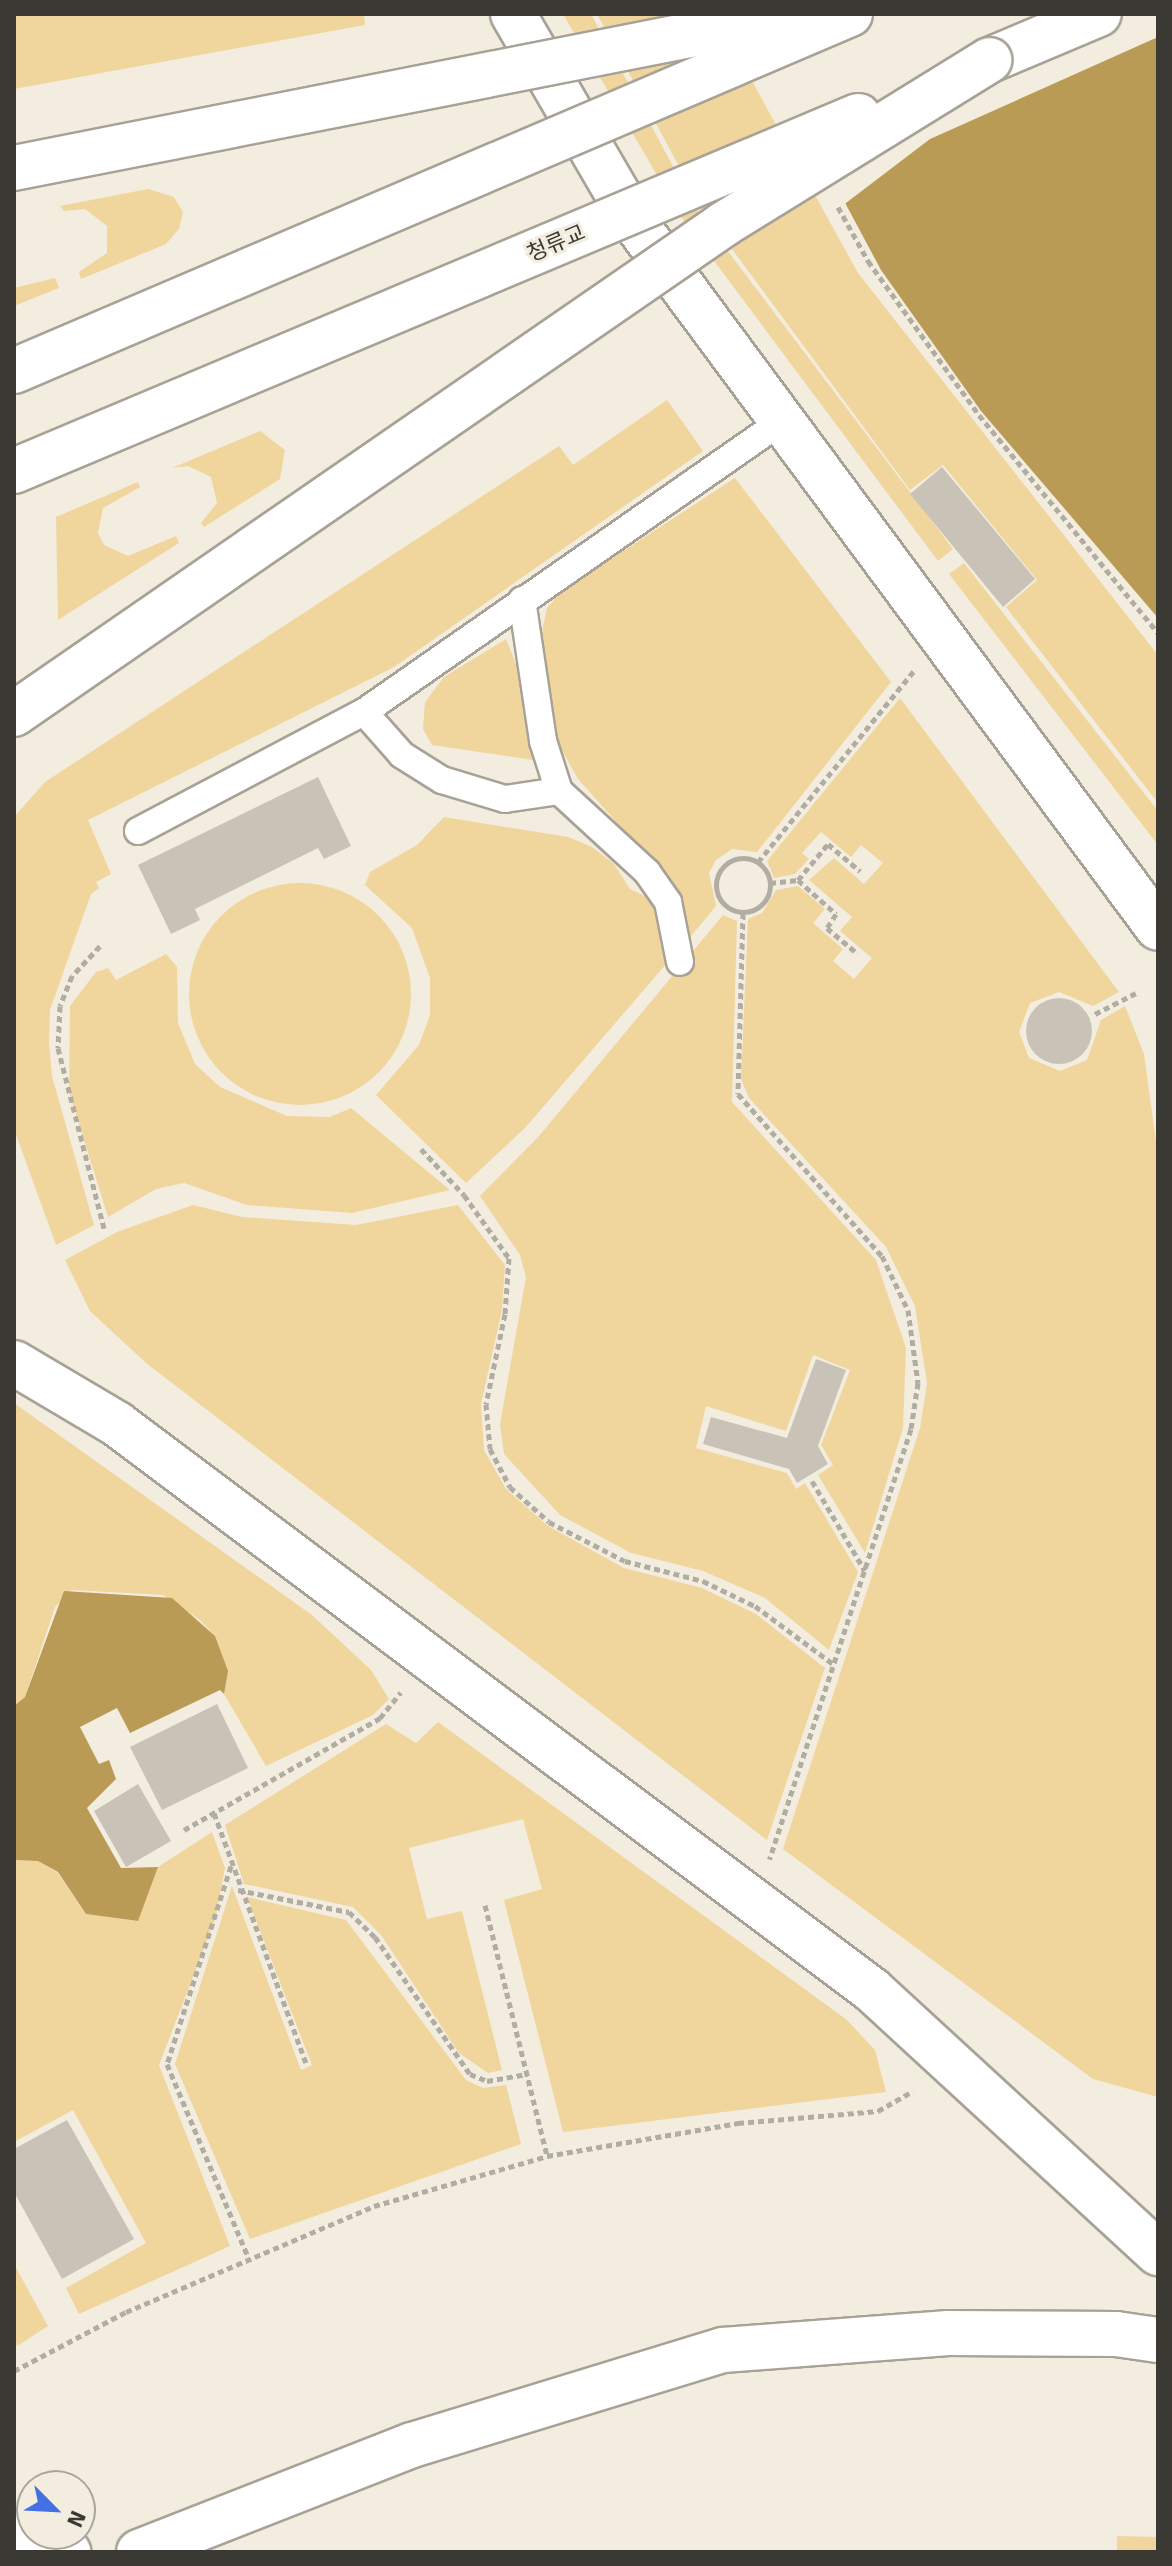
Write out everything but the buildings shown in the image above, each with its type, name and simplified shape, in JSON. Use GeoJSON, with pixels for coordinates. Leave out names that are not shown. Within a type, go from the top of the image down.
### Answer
{"type":"FeatureCollection","features":[{"type":"Feature","properties":{"kind":"main road"},"geometry":{"type":"LineString","coordinates":[[513,14],[633,220],[779,423],[945,638],[1158,928]]}},
{"type":"Feature","properties":{"kind":"main road"},"geometry":{"type":"LineString","coordinates":[[14,168],[797,14]]}},
{"type":"Feature","properties":{"kind":"main road"},"geometry":{"type":"LineString","coordinates":[[14,371],[850,14]]}},
{"type":"Feature","properties":{"kind":"main road","name":"청류교"},"geometry":{"type":"LineString","coordinates":[[14,471],[1099,14]]}},
{"type":"Feature","properties":{"kind":"main road"},"geometry":{"type":"LineString","coordinates":[[14,714],[724,224],[990,60]]}},
{"type":"Feature","properties":{"kind":"main road"},"geometry":{"type":"LineString","coordinates":[[14,1363],[117,1424],[872,1990],[1158,2253]]}},
{"type":"Feature","properties":{"kind":"main road"},"geometry":{"type":"LineString","coordinates":[[139,2552],[412,2445],[723,2350],[948,2333],[1116,2334],[1158,2340]]}},
{"type":"Feature","properties":{"kind":"main road"},"geometry":{"type":"LineString","coordinates":[[14,2532],[68,2552]]}},
{"type":"Feature","properties":{"kind":"lane"},"geometry":{"type":"LineString","coordinates":[[138,831],[364,712],[779,423]]}},
{"type":"Feature","properties":{"kind":"lane"},"geometry":{"type":"LineString","coordinates":[[522,600],[543,741],[559,791],[647,872],[668,902],[680,962]]}},
{"type":"Feature","properties":{"kind":"lane"},"geometry":{"type":"LineString","coordinates":[[364,712],[402,755],[442,780],[505,799],[559,791]]}},
{"type":"Feature","properties":{"kind":"path"},"geometry":{"type":"LineString","coordinates":[[830,193],[868,261],[979,415],[1158,633]]}},
{"type":"Feature","properties":{"kind":"path"},"geometry":{"type":"LineString","coordinates":[[743,913],[725,905],[718,876],[727,863],[758,862],[945,638]]}},
{"type":"Feature","properties":{"kind":"path"},"geometry":{"type":"LineString","coordinates":[[770,883],[798,880],[828,844],[860,871]]}},
{"type":"Feature","properties":{"kind":"path"},"geometry":{"type":"LineString","coordinates":[[743,913],[765,901],[770,883],[758,862]]}},
{"type":"Feature","properties":{"kind":"path"},"geometry":{"type":"LineString","coordinates":[[798,880],[836,914],[827,928],[858,954]]}},
{"type":"Feature","properties":{"kind":"path"},"geometry":{"type":"LineString","coordinates":[[739,1888],[772,1857],[833,1664],[866,1572],[911,1429],[916,1347],[908,1310],[882,1256],[738,1094],[743,913]]}},
{"type":"Feature","properties":{"kind":"path"},"geometry":{"type":"LineString","coordinates":[[100,946],[72,976],[60,1006],[58,1048],[104,1229]]}},
{"type":"Feature","properties":{"kind":"path"},"geometry":{"type":"LineString","coordinates":[[1095,1014],[1136,993]]}},
{"type":"Feature","properties":{"kind":"path"},"geometry":{"type":"LineString","coordinates":[[421,1149],[464,1195],[509,1258],[505,1314],[486,1404],[490,1449],[510,1487],[549,1522],[625,1561],[703,1581],[755,1606],[833,1664]]}},
{"type":"Feature","properties":{"kind":"path"},"geometry":{"type":"LineString","coordinates":[[812,1481],[866,1572]]}},
{"type":"Feature","properties":{"kind":"path"},"geometry":{"type":"LineString","coordinates":[[184,1830],[380,1718],[430,1658]]}},
{"type":"Feature","properties":{"kind":"path"},"geometry":{"type":"LineString","coordinates":[[214,1813],[238,1890],[306,2063]]}},
{"type":"Feature","properties":{"kind":"path"},"geometry":{"type":"LineString","coordinates":[[231,1866],[167,2064],[248,2257]]}},
{"type":"Feature","properties":{"kind":"path"},"geometry":{"type":"LineString","coordinates":[[238,1890],[349,1912],[375,1937],[470,2074],[487,2081],[527,2074]]}},
{"type":"Feature","properties":{"kind":"path"},"geometry":{"type":"LineString","coordinates":[[485,1905],[547,2156]]}},
{"type":"Feature","properties":{"kind":"path"},"geometry":{"type":"LineString","coordinates":[[14,2371],[248,2257],[374,2206],[547,2156],[724,2124],[878,2111],[900,2103],[947,2059]]}},
{"type":"Feature","properties":{"kind":"shaded area"},"geometry":{"type":"Polygon","coordinates":[[[14,14],[364,14],[365,25],[14,89],[14,14]]]}},
{"type":"Feature","properties":{"kind":"shaded area"},"geometry":{"type":"Polygon","coordinates":[[[563,14],[591,14],[696,209],[953,549],[938,561],[682,218],[563,14]]]}},
{"type":"Feature","properties":{"kind":"shaded area"},"geometry":{"type":"Polygon","coordinates":[[[597,14],[715,14],[858,273],[1158,655],[1158,803],[1006,607],[1037,580],[943,465],[910,490],[701,207],[597,14]]]}},
{"type":"Feature","properties":{"kind":"shaded area"},"geometry":{"type":"Polygon","coordinates":[[[744,14],[1158,14],[1158,618],[981,411],[881,270],[744,14]]]}},
{"type":"Feature","properties":{"kind":"shaded area"},"geometry":{"type":"Polygon","coordinates":[[[148,189],[174,197],[183,212],[179,229],[166,244],[81,279],[79,272],[107,253],[107,226],[85,209],[64,211],[60,206],[148,189]]]}},
{"type":"Feature","properties":{"kind":"shaded area"},"geometry":{"type":"Polygon","coordinates":[[[55,278],[59,288],[14,306],[14,288],[55,278]]]}},
{"type":"Feature","properties":{"kind":"shaded area"},"geometry":{"type":"Polygon","coordinates":[[[667,400],[703,451],[394,667],[88,820],[111,874],[96,882],[99,888],[91,894],[50,1010],[49,1043],[52,1076],[94,1225],[56,1245],[14,1129],[14,817],[45,782],[559,446],[573,465],[667,400]]]}},
{"type":"Feature","properties":{"kind":"shaded area"},"geometry":{"type":"Polygon","coordinates":[[[260,431],[285,450],[280,479],[204,527],[201,523],[217,503],[211,477],[188,466],[172,468],[260,431]]]}},
{"type":"Feature","properties":{"kind":"shaded area"},"geometry":{"type":"Polygon","coordinates":[[[735,478],[891,682],[757,852],[732,849],[716,860],[709,873],[716,906],[687,941],[671,883],[578,779],[557,741],[539,645],[547,608],[562,591],[735,478]]]}},
{"type":"Feature","properties":{"kind":"shaded area"},"geometry":{"type":"Polygon","coordinates":[[[138,482],[140,487],[103,508],[98,533],[104,545],[128,556],[176,536],[179,543],[58,620],[56,517],[138,482]]]}},
{"type":"Feature","properties":{"kind":"shaded area"},"geometry":{"type":"Polygon","coordinates":[[[964,563],[1158,811],[1158,845],[949,574],[964,563]]]}},
{"type":"Feature","properties":{"kind":"shaded area"},"geometry":{"type":"Polygon","coordinates":[[[506,639],[521,676],[533,760],[432,745],[423,729],[425,702],[444,677],[506,639]]]}},
{"type":"Feature","properties":{"kind":"shaded area"},"geometry":{"type":"Polygon","coordinates":[[[900,698],[1119,992],[1093,1006],[1059,992],[1030,1003],[1019,1032],[1029,1058],[1060,1071],[1087,1060],[1101,1020],[1125,1006],[1144,1054],[1158,1156],[1158,2097],[1093,2079],[783,1849],[920,1428],[927,1383],[915,1306],[886,1247],[749,1098],[741,1079],[748,919],[762,913],[776,890],[798,886],[825,909],[813,923],[843,949],[833,961],[854,979],[872,958],[840,931],[852,917],[809,880],[834,858],[864,884],[883,863],[861,845],[851,857],[821,832],[802,853],[809,859],[795,874],[774,878],[767,861],[900,698]]]}},
{"type":"Feature","properties":{"kind":"shaded area"},"geometry":{"type":"Polygon","coordinates":[[[444,817],[568,837],[592,847],[614,864],[630,889],[653,900],[664,925],[667,963],[525,1128],[466,1183],[376,1095],[419,1045],[430,1015],[430,978],[412,928],[365,885],[370,872],[417,845],[444,817]]]}},
{"type":"Feature","properties":{"kind":"shaded area"},"geometry":{"type":"Polygon","coordinates":[[[300,883],[322,885],[342,892],[378,916],[402,952],[409,972],[409,1016],[402,1036],[378,1072],[342,1096],[322,1103],[300,1105],[278,1103],[258,1096],[222,1072],[198,1036],[191,1016],[189,994],[191,972],[198,952],[222,916],[258,892],[278,885],[300,883]]]}},
{"type":"Feature","properties":{"kind":"shaded area"},"geometry":{"type":"Polygon","coordinates":[[[723,915],[737,921],[732,1102],[876,1260],[906,1348],[903,1428],[865,1553],[818,1475],[833,1465],[821,1445],[850,1370],[813,1355],[786,1431],[706,1406],[696,1448],[787,1473],[796,1489],[805,1483],[858,1572],[829,1650],[765,1598],[703,1571],[631,1553],[560,1515],[504,1454],[500,1424],[526,1277],[520,1255],[480,1196],[539,1136],[723,915]]]}},
{"type":"Feature","properties":{"kind":"shaded area"},"geometry":{"type":"Polygon","coordinates":[[[166,954],[177,967],[178,1023],[195,1064],[220,1087],[287,1116],[330,1117],[351,1108],[450,1190],[352,1213],[247,1205],[184,1183],[156,1189],[108,1217],[69,1092],[70,1006],[96,972],[108,968],[116,980],[166,954]]]}},
{"type":"Feature","properties":{"kind":"shaded area"},"geometry":{"type":"Polygon","coordinates":[[[193,1205],[242,1217],[356,1225],[458,1205],[505,1265],[502,1310],[481,1404],[484,1450],[506,1489],[548,1526],[624,1568],[702,1588],[756,1614],[825,1668],[767,1840],[146,1363],[90,1311],[65,1260],[117,1232],[193,1205]]]}},
{"type":"Feature","properties":{"kind":"shaded area"},"geometry":{"type":"Polygon","coordinates":[[[14,1403],[312,1615],[371,1670],[389,1699],[373,1715],[266,1766],[224,1694],[215,1636],[200,1620],[163,1595],[72,1590],[55,1607],[25,1697],[14,1706],[14,1403]]]}},
{"type":"Feature","properties":{"kind":"shaded area"},"geometry":{"type":"Polygon","coordinates":[[[64,1591],[172,1598],[215,1636],[228,1671],[224,1694],[220,1690],[130,1733],[117,1708],[80,1727],[99,1764],[109,1760],[116,1779],[87,1808],[121,1868],[158,1867],[138,1921],[86,1914],[58,1872],[38,1861],[14,1860],[14,1706],[25,1697],[64,1591]]]}},
{"type":"Feature","properties":{"kind":"shaded area"},"geometry":{"type":"Polygon","coordinates":[[[438,1722],[847,2020],[875,2050],[886,2092],[563,2132],[504,1900],[542,1889],[523,1819],[409,1848],[427,1919],[462,1911],[502,2070],[488,2073],[459,2053],[381,1935],[353,1907],[244,1884],[225,1825],[386,1724],[416,1743],[438,1722]]]}},
{"type":"Feature","properties":{"kind":"shaded area"},"geometry":{"type":"Polygon","coordinates":[[[212,1832],[225,1868],[215,1920],[159,2065],[230,2246],[79,2314],[66,2288],[146,2243],[73,2110],[14,2142],[14,1860],[38,1861],[58,1873],[86,1914],[137,1921],[158,1867],[212,1832]]]}},
{"type":"Feature","properties":{"kind":"shaded area"},"geometry":{"type":"Polygon","coordinates":[[[232,1886],[301,2070],[312,2065],[247,1897],[346,1920],[466,2080],[483,2088],[506,2085],[521,2144],[250,2239],[175,2064],[232,1886]]]}},
{"type":"Feature","properties":{"kind":"shaded area"},"geometry":{"type":"Polygon","coordinates":[[[14,2264],[48,2326],[17,2346],[14,2335],[14,2264]]]}},
{"type":"Feature","properties":{"kind":"shaded area"},"geometry":{"type":"Polygon","coordinates":[[[1117,2536],[1158,2537],[1158,2552],[1117,2552],[1117,2536]]]}},
{"type":"Feature","properties":{"kind":"pier"},"geometry":{"type":"Polygon","coordinates":[[[740,14],[1158,14],[1158,37],[930,139],[842,206],[740,14]]]}}]}
